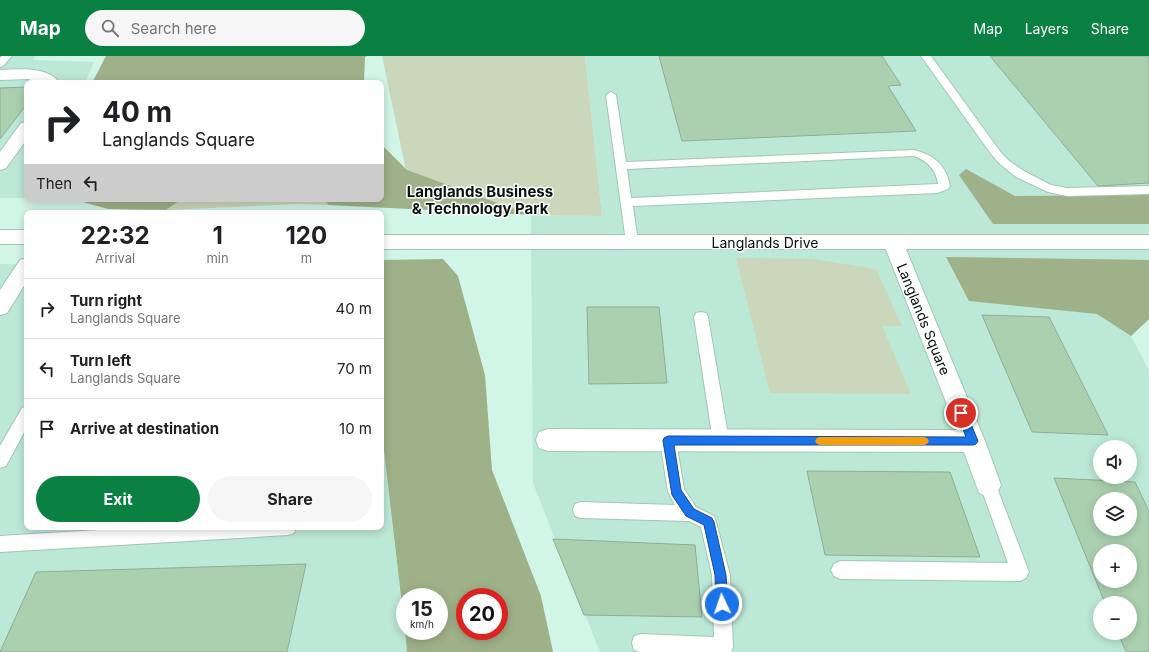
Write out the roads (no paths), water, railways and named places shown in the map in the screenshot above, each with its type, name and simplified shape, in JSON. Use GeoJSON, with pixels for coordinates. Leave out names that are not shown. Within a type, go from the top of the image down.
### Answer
{"type":"FeatureCollection","features":[{"type":"Feature","properties":{"kind":"street"},"geometry":{"type":"LineString","coordinates":[[0,75],[40,76],[49,78],[50,80]]}},
{"type":"Feature","properties":{"kind":"street"},"geometry":{"type":"LineString","coordinates":[[0,164],[24,131]]}},
{"type":"Feature","properties":{"kind":"street"},"geometry":{"type":"LineString","coordinates":[[0,237],[24,237]]}},
{"type":"Feature","properties":{"kind":"street","name":"Langlands Drive"},"geometry":{"type":"LineString","coordinates":[[384,242],[1149,242]]}},
{"type":"Feature","properties":{"kind":"street","name":"Langlands Square"},"geometry":{"type":"LineString","coordinates":[[893,242],[973,441],[988,485]]}},
{"type":"Feature","properties":{"kind":"street"},"geometry":{"type":"LineString","coordinates":[[0,307],[24,270]]}},
{"type":"Feature","properties":{"kind":"street"},"geometry":{"type":"LineString","coordinates":[[548,440],[973,441]]}},
{"type":"Feature","properties":{"kind":"lane"},"geometry":{"type":"LineString","coordinates":[[0,64],[7,56]]}},
{"type":"Feature","properties":{"kind":"lane"},"geometry":{"type":"LineString","coordinates":[[926,56],[995,152],[1004,162],[1020,174],[1048,188],[1067,192],[1149,190]]}},
{"type":"Feature","properties":{"kind":"lane"},"geometry":{"type":"LineString","coordinates":[[611,95],[632,242]]}},
{"type":"Feature","properties":{"kind":"lane"},"geometry":{"type":"LineString","coordinates":[[621,166],[914,153],[925,155],[933,160],[943,177],[944,186],[937,190],[626,202]]}},
{"type":"Feature","properties":{"kind":"lane"},"geometry":{"type":"LineString","coordinates":[[701,317],[721,441]]}},
{"type":"Feature","properties":{"kind":"lane"},"geometry":{"type":"LineString","coordinates":[[0,461],[24,418]]}},
{"type":"Feature","properties":{"kind":"lane"},"geometry":{"type":"LineString","coordinates":[[668,441],[676,492],[690,513]]}},
{"type":"Feature","properties":{"kind":"lane"},"geometry":{"type":"LineString","coordinates":[[840,570],[1020,572],[988,485]]}},
{"type":"Feature","properties":{"kind":"lane"},"geometry":{"type":"LineString","coordinates":[[581,510],[690,513],[708,522],[721,575],[724,647],[641,643]]}},
{"type":"Feature","properties":{"kind":"lane"},"geometry":{"type":"LineString","coordinates":[[0,544],[237,530]]}},
{"type":"Feature","properties":{"kind":"district","name":"Langlands Business & Technology Park"},"geometry":{"type":"Point","coordinates":[480,200]}}]}
